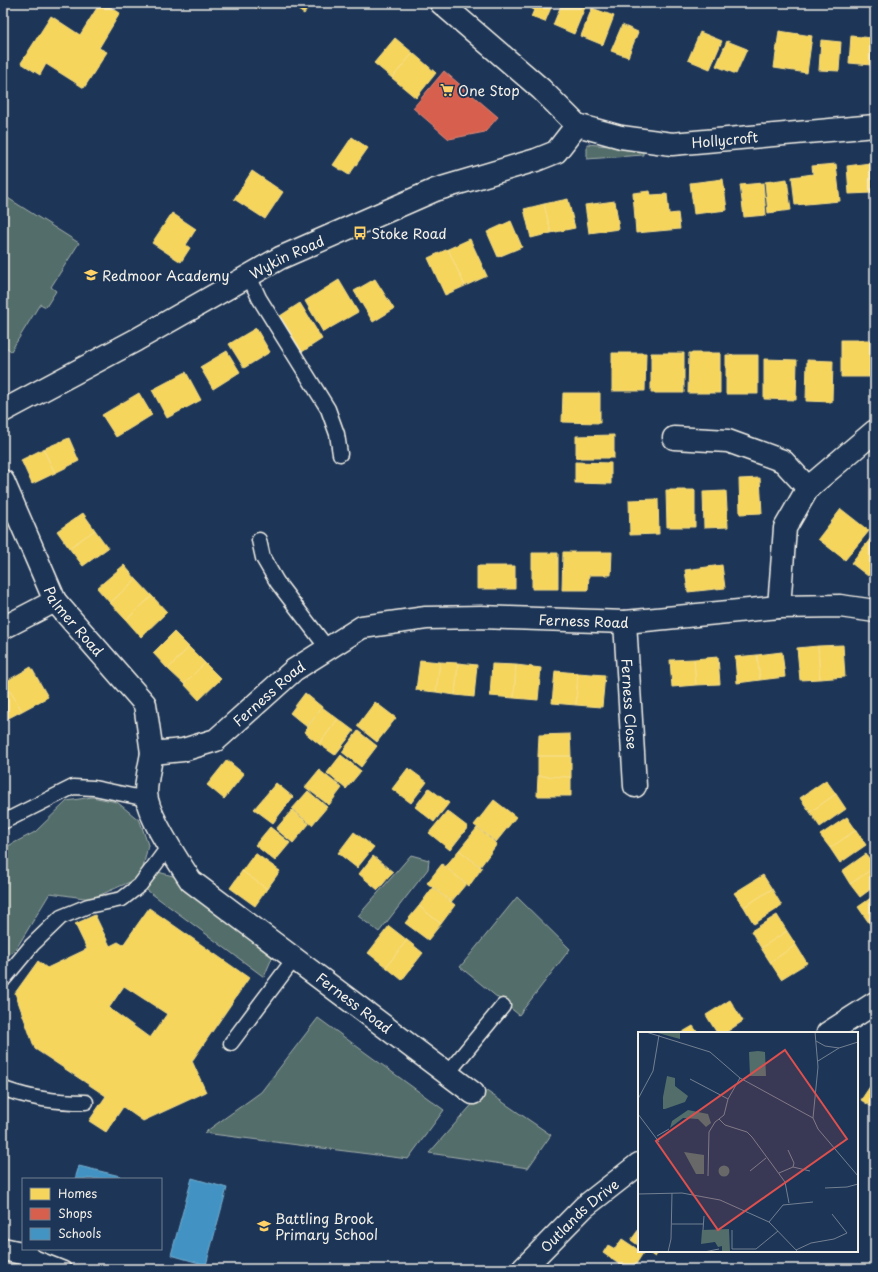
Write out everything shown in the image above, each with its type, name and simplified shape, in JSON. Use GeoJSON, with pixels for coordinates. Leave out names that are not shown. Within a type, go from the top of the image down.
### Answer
{"type":"FeatureCollection","features":[{"type":"Feature","properties":{"kind":"street"},"geometry":{"type":"LineString","coordinates":[[441,3],[541,88],[577,125]]}},
{"type":"Feature","properties":{"kind":"street","name":"Hollycroft"},"geometry":{"type":"LineString","coordinates":[[577,125],[621,137],[672,144],[875,126]]}},
{"type":"Feature","properties":{"kind":"street","name":"Wykin Road"},"geometry":{"type":"LineString","coordinates":[[3,411],[136,340],[280,258],[435,190],[536,160],[556,152],[577,125]]}},
{"type":"Feature","properties":{"kind":"street"},"geometry":{"type":"LineString","coordinates":[[779,607],[785,528],[808,488],[875,431]]}},
{"type":"Feature","properties":{"kind":"street"},"geometry":{"type":"LineString","coordinates":[[674,438],[728,441],[784,461],[808,488]]}},
{"type":"Feature","properties":{"kind":"street","name":"Palmer Road"},"geometry":{"type":"LineString","coordinates":[[3,481],[55,601],[145,704],[152,753]]}},
{"type":"Feature","properties":{"kind":"street"},"geometry":{"type":"LineString","coordinates":[[3,628],[55,601]]}},
{"type":"Feature","properties":{"kind":"street","name":"Ferness Road"},"geometry":{"type":"LineString","coordinates":[[473,1093],[191,881],[169,846],[153,816],[146,793],[152,753],[183,750],[216,740],[294,670],[362,628],[426,618],[481,617],[625,622],[779,607],[840,606],[875,611]]}},
{"type":"Feature","properties":{"kind":"street","name":"Ferness Close"},"geometry":{"type":"LineString","coordinates":[[625,622],[635,786]]}},
{"type":"Feature","properties":{"kind":"street"},"geometry":{"type":"LineString","coordinates":[[830,1032],[875,1003]]}},
{"type":"Feature","properties":{"kind":"street","name":"Outlands Drive"},"geometry":{"type":"LineString","coordinates":[[523,1269],[584,1207],[638,1165]]}},
{"type":"Feature","properties":{"kind":"street"},"geometry":{"type":"LineString","coordinates":[[3,1249],[26,1254]]}},
{"type":"Feature","properties":{"kind":"lane"},"geometry":{"type":"LineString","coordinates":[[249,276],[259,298],[328,409],[338,434],[340,454]]}},
{"type":"Feature","properties":{"kind":"lane"},"geometry":{"type":"LineString","coordinates":[[259,540],[263,558],[277,582],[328,649]]}},
{"type":"Feature","properties":{"kind":"lane"},"geometry":{"type":"LineString","coordinates":[[3,822],[74,787],[94,788],[148,799]]}},
{"type":"Feature","properties":{"kind":"lane"},"geometry":{"type":"LineString","coordinates":[[3,980],[32,945],[61,917],[88,906],[122,899],[140,885],[169,846]]}},
{"type":"Feature","properties":{"kind":"lane"},"geometry":{"type":"LineString","coordinates":[[231,1043],[294,959]]}},
{"type":"Feature","properties":{"kind":"lane"},"geometry":{"type":"LineString","coordinates":[[447,1074],[503,1006]]}},
{"type":"Feature","properties":{"kind":"lane"},"geometry":{"type":"LineString","coordinates":[[3,1087],[4,1089],[31,1098],[55,1102],[86,1102]]}},
{"type":"Feature","properties":{"kind":"lane"},"geometry":{"type":"LineString","coordinates":[[26,1254],[64,1269]]}},
{"type":"Feature","properties":{"kind":"green space"},"geometry":{"type":"Polygon","coordinates":[[[587,144],[643,149],[643,155],[587,159],[587,144]]]}},
{"type":"Feature","properties":{"kind":"green space"},"geometry":{"type":"Polygon","coordinates":[[[3,195],[79,243],[51,287],[56,291],[46,307],[40,304],[11,351],[3,345],[3,195]]]}},
{"type":"Feature","properties":{"kind":"green space"},"geometry":{"type":"Polygon","coordinates":[[[92,797],[117,802],[140,821],[148,845],[141,877],[91,899],[50,893],[16,949],[3,960],[3,851],[8,846],[35,832],[67,801],[92,797]]]}},
{"type":"Feature","properties":{"kind":"green space"},"geometry":{"type":"Polygon","coordinates":[[[411,855],[429,860],[428,869],[379,932],[358,916],[411,855]]]}},
{"type":"Feature","properties":{"kind":"green space"},"geometry":{"type":"Polygon","coordinates":[[[151,870],[191,881],[277,946],[264,977],[140,885],[151,870]]]}},
{"type":"Feature","properties":{"kind":"green space"},"geometry":{"type":"Polygon","coordinates":[[[517,897],[570,949],[519,1015],[460,967],[517,897]]]}},
{"type":"Feature","properties":{"kind":"green space"},"geometry":{"type":"Polygon","coordinates":[[[318,1018],[444,1110],[408,1159],[204,1133],[261,1092],[318,1018]]]}},
{"type":"Feature","properties":{"kind":"green space"},"geometry":{"type":"Polygon","coordinates":[[[485,1090],[551,1135],[528,1168],[429,1153],[485,1090]]]}},
{"type":"Feature","properties":{"kind":"building: Homes"},"geometry":{"type":"Polygon","coordinates":[[[100,3],[104,3],[120,13],[99,48],[107,52],[84,88],[46,64],[40,75],[21,63],[51,16],[80,35],[100,3]]]}},
{"type":"Feature","properties":{"kind":"building: Homes"},"geometry":{"type":"Polygon","coordinates":[[[250,3],[262,3],[258,9],[250,3]]]}},
{"type":"Feature","properties":{"kind":"building: Homes"},"geometry":{"type":"Polygon","coordinates":[[[288,3],[311,3],[304,14],[288,3]]]}},
{"type":"Feature","properties":{"kind":"building: Homes"},"geometry":{"type":"Polygon","coordinates":[[[523,3],[553,3],[545,22],[531,17],[534,10],[523,3]]]}},
{"type":"Feature","properties":{"kind":"building: Homes"},"geometry":{"type":"Polygon","coordinates":[[[562,3],[586,5],[574,34],[553,25],[562,3]]]}},
{"type":"Feature","properties":{"kind":"building: Homes"},"geometry":{"type":"Polygon","coordinates":[[[592,8],[614,16],[603,45],[581,36],[592,8]]]}},
{"type":"Feature","properties":{"kind":"building: Homes"},"geometry":{"type":"Polygon","coordinates":[[[622,25],[638,32],[628,57],[611,51],[622,25]]]}},
{"type":"Feature","properties":{"kind":"building: Homes"},"geometry":{"type":"Polygon","coordinates":[[[779,31],[812,36],[807,73],[774,68],[779,31]]]}},
{"type":"Feature","properties":{"kind":"building: Homes"},"geometry":{"type":"Polygon","coordinates":[[[700,32],[722,41],[710,69],[688,60],[700,32]]]}},
{"type":"Feature","properties":{"kind":"building: Homes"},"geometry":{"type":"Polygon","coordinates":[[[851,36],[873,38],[871,65],[849,63],[851,36]]]}},
{"type":"Feature","properties":{"kind":"building: Homes"},"geometry":{"type":"Polygon","coordinates":[[[395,38],[413,53],[392,78],[374,63],[395,38]]]}},
{"type":"Feature","properties":{"kind":"building: Homes"},"geometry":{"type":"Polygon","coordinates":[[[821,40],[841,42],[839,71],[819,70],[821,40]]]}},
{"type":"Feature","properties":{"kind":"building: Homes"},"geometry":{"type":"Polygon","coordinates":[[[727,41],[747,49],[736,74],[716,66],[727,41]]]}},
{"type":"Feature","properties":{"kind":"building: Homes"},"geometry":{"type":"Polygon","coordinates":[[[413,53],[436,73],[416,98],[392,78],[413,53]]]}},
{"type":"Feature","properties":{"kind":"building: Homes"},"geometry":{"type":"Polygon","coordinates":[[[352,137],[368,148],[349,175],[333,165],[352,137]]]}},
{"type":"Feature","properties":{"kind":"building: Homes"},"geometry":{"type":"Polygon","coordinates":[[[870,163],[872,193],[849,194],[847,166],[870,163]]]}},
{"type":"Feature","properties":{"kind":"building: Homes"},"geometry":{"type":"Polygon","coordinates":[[[870,163],[875,163],[875,193],[872,193],[870,163]]]}},
{"type":"Feature","properties":{"kind":"building: Homes"},"geometry":{"type":"Polygon","coordinates":[[[836,164],[840,201],[795,205],[792,177],[813,174],[812,166],[836,164]]]}},
{"type":"Feature","properties":{"kind":"building: Homes"},"geometry":{"type":"Polygon","coordinates":[[[252,171],[283,192],[265,219],[234,199],[252,171]]]}},
{"type":"Feature","properties":{"kind":"building: Homes"},"geometry":{"type":"Polygon","coordinates":[[[723,179],[727,210],[694,214],[690,183],[723,179]]]}},
{"type":"Feature","properties":{"kind":"building: Homes"},"geometry":{"type":"Polygon","coordinates":[[[787,179],[791,210],[768,213],[765,182],[787,179]]]}},
{"type":"Feature","properties":{"kind":"building: Homes"},"geometry":{"type":"Polygon","coordinates":[[[763,183],[766,215],[744,217],[740,185],[763,183]]]}},
{"type":"Feature","properties":{"kind":"building: Homes"},"geometry":{"type":"Polygon","coordinates":[[[650,191],[651,195],[667,194],[669,214],[678,213],[680,229],[636,233],[633,193],[650,191]]]}},
{"type":"Feature","properties":{"kind":"building: Homes"},"geometry":{"type":"Polygon","coordinates":[[[568,199],[575,228],[551,233],[544,204],[568,199]]]}},
{"type":"Feature","properties":{"kind":"building: Homes"},"geometry":{"type":"Polygon","coordinates":[[[615,201],[619,229],[589,233],[585,205],[615,201]]]}},
{"type":"Feature","properties":{"kind":"building: Homes"},"geometry":{"type":"Polygon","coordinates":[[[544,204],[551,233],[531,238],[524,209],[544,204]]]}},
{"type":"Feature","properties":{"kind":"building: Homes"},"geometry":{"type":"Polygon","coordinates":[[[172,213],[196,229],[186,245],[190,248],[181,262],[152,243],[172,213]]]}},
{"type":"Feature","properties":{"kind":"building: Homes"},"geometry":{"type":"Polygon","coordinates":[[[511,221],[522,247],[498,257],[487,232],[511,221]]]}},
{"type":"Feature","properties":{"kind":"building: Homes"},"geometry":{"type":"Polygon","coordinates":[[[470,239],[487,276],[465,286],[448,249],[470,239]]]}},
{"type":"Feature","properties":{"kind":"building: Homes"},"geometry":{"type":"Polygon","coordinates":[[[448,249],[465,286],[445,295],[428,258],[448,249]]]}},
{"type":"Feature","properties":{"kind":"building: Homes"},"geometry":{"type":"Polygon","coordinates":[[[375,279],[394,309],[373,322],[354,291],[375,279]]]}},
{"type":"Feature","properties":{"kind":"building: Homes"},"geometry":{"type":"Polygon","coordinates":[[[339,280],[358,312],[323,332],[305,301],[339,280]]]}},
{"type":"Feature","properties":{"kind":"building: Homes"},"geometry":{"type":"Polygon","coordinates":[[[300,303],[322,339],[302,352],[280,316],[300,303]]]}},
{"type":"Feature","properties":{"kind":"building: Homes"},"geometry":{"type":"Polygon","coordinates":[[[256,328],[270,352],[244,368],[229,344],[256,328]]]}},
{"type":"Feature","properties":{"kind":"building: Homes"},"geometry":{"type":"Polygon","coordinates":[[[841,340],[871,340],[871,377],[841,377],[841,340]]]}},
{"type":"Feature","properties":{"kind":"building: Homes"},"geometry":{"type":"Polygon","coordinates":[[[227,351],[240,372],[213,389],[200,367],[227,351]]]}},
{"type":"Feature","properties":{"kind":"building: Homes"},"geometry":{"type":"Polygon","coordinates":[[[612,353],[646,353],[645,391],[612,391],[612,353]]]}},
{"type":"Feature","properties":{"kind":"building: Homes"},"geometry":{"type":"Polygon","coordinates":[[[651,353],[684,353],[684,393],[651,393],[651,353]]]}},
{"type":"Feature","properties":{"kind":"building: Homes"},"geometry":{"type":"Polygon","coordinates":[[[689,353],[720,353],[720,393],[688,393],[689,353]]]}},
{"type":"Feature","properties":{"kind":"building: Homes"},"geometry":{"type":"Polygon","coordinates":[[[726,355],[758,355],[758,394],[726,394],[726,355]]]}},
{"type":"Feature","properties":{"kind":"building: Homes"},"geometry":{"type":"Polygon","coordinates":[[[764,359],[797,360],[796,400],[764,399],[764,359]]]}},
{"type":"Feature","properties":{"kind":"building: Homes"},"geometry":{"type":"Polygon","coordinates":[[[807,360],[833,361],[832,402],[806,401],[807,360]]]}},
{"type":"Feature","properties":{"kind":"building: Homes"},"geometry":{"type":"Polygon","coordinates":[[[186,372],[201,400],[167,418],[152,390],[186,372]]]}},
{"type":"Feature","properties":{"kind":"building: Homes"},"geometry":{"type":"Polygon","coordinates":[[[139,393],[152,415],[116,437],[102,415],[139,393]]]}},
{"type":"Feature","properties":{"kind":"building: Homes"},"geometry":{"type":"Polygon","coordinates":[[[563,393],[600,393],[600,423],[562,422],[563,393]]]}},
{"type":"Feature","properties":{"kind":"building: Homes"},"geometry":{"type":"Polygon","coordinates":[[[614,435],[614,458],[576,458],[576,436],[614,435]]]}},
{"type":"Feature","properties":{"kind":"building: Homes"},"geometry":{"type":"Polygon","coordinates":[[[69,438],[79,461],[55,473],[43,449],[69,438]]]}},
{"type":"Feature","properties":{"kind":"building: Homes"},"geometry":{"type":"Polygon","coordinates":[[[43,449],[55,473],[32,484],[21,460],[43,449]]]}},
{"type":"Feature","properties":{"kind":"building: Homes"},"geometry":{"type":"Polygon","coordinates":[[[575,462],[611,463],[611,484],[575,483],[575,462]]]}},
{"type":"Feature","properties":{"kind":"building: Homes"},"geometry":{"type":"Polygon","coordinates":[[[760,478],[762,513],[740,514],[739,479],[760,478]]]}},
{"type":"Feature","properties":{"kind":"building: Homes"},"geometry":{"type":"Polygon","coordinates":[[[666,490],[695,490],[695,527],[667,527],[666,490]]]}},
{"type":"Feature","properties":{"kind":"building: Homes"},"geometry":{"type":"Polygon","coordinates":[[[726,491],[728,527],[704,528],[703,492],[726,491]]]}},
{"type":"Feature","properties":{"kind":"building: Homes"},"geometry":{"type":"Polygon","coordinates":[[[658,499],[659,534],[630,535],[629,500],[658,499]]]}},
{"type":"Feature","properties":{"kind":"building: Homes"},"geometry":{"type":"Polygon","coordinates":[[[841,509],[869,531],[845,560],[818,539],[841,509]]]}},
{"type":"Feature","properties":{"kind":"building: Homes"},"geometry":{"type":"Polygon","coordinates":[[[83,513],[95,530],[69,548],[57,531],[83,513]]]}},
{"type":"Feature","properties":{"kind":"building: Homes"},"geometry":{"type":"Polygon","coordinates":[[[95,530],[108,548],[83,566],[69,548],[95,530]]]}},
{"type":"Feature","properties":{"kind":"building: Homes"},"geometry":{"type":"Polygon","coordinates":[[[875,533],[875,568],[868,576],[851,563],[875,533]]]}},
{"type":"Feature","properties":{"kind":"building: Homes"},"geometry":{"type":"Polygon","coordinates":[[[563,552],[612,552],[611,575],[589,575],[588,590],[562,590],[563,552]]]}},
{"type":"Feature","properties":{"kind":"building: Homes"},"geometry":{"type":"Polygon","coordinates":[[[532,553],[558,553],[558,589],[532,589],[532,553]]]}},
{"type":"Feature","properties":{"kind":"building: Homes"},"geometry":{"type":"Polygon","coordinates":[[[124,565],[136,579],[110,603],[97,588],[124,565]]]}},
{"type":"Feature","properties":{"kind":"building: Homes"},"geometry":{"type":"Polygon","coordinates":[[[722,565],[725,588],[688,592],[685,570],[722,565]]]}},
{"type":"Feature","properties":{"kind":"building: Homes"},"geometry":{"type":"Polygon","coordinates":[[[477,566],[515,566],[515,589],[477,589],[477,566]]]}},
{"type":"Feature","properties":{"kind":"building: Homes"},"geometry":{"type":"Polygon","coordinates":[[[136,579],[152,596],[126,620],[110,603],[136,579]]]}},
{"type":"Feature","properties":{"kind":"building: Homes"},"geometry":{"type":"Polygon","coordinates":[[[152,596],[167,612],[141,637],[126,620],[152,596]]]}},
{"type":"Feature","properties":{"kind":"building: Homes"},"geometry":{"type":"Polygon","coordinates":[[[174,632],[189,647],[168,669],[153,653],[174,632]]]}},
{"type":"Feature","properties":{"kind":"building: Homes"},"geometry":{"type":"Polygon","coordinates":[[[843,645],[845,677],[820,679],[818,646],[843,645]]]}},
{"type":"Feature","properties":{"kind":"building: Homes"},"geometry":{"type":"Polygon","coordinates":[[[818,646],[820,679],[800,680],[797,648],[818,646]]]}},
{"type":"Feature","properties":{"kind":"building: Homes"},"geometry":{"type":"Polygon","coordinates":[[[189,647],[205,663],[184,684],[168,669],[189,647]]]}},
{"type":"Feature","properties":{"kind":"building: Homes"},"geometry":{"type":"Polygon","coordinates":[[[782,652],[785,677],[760,680],[757,655],[782,652]]]}},
{"type":"Feature","properties":{"kind":"building: Homes"},"geometry":{"type":"Polygon","coordinates":[[[757,655],[760,680],[737,683],[735,657],[757,655]]]}},
{"type":"Feature","properties":{"kind":"building: Homes"},"geometry":{"type":"Polygon","coordinates":[[[718,657],[720,684],[696,685],[694,659],[718,657]]]}},
{"type":"Feature","properties":{"kind":"building: Homes"},"geometry":{"type":"Polygon","coordinates":[[[694,659],[696,685],[672,687],[670,660],[694,659]]]}},
{"type":"Feature","properties":{"kind":"building: Homes"},"geometry":{"type":"Polygon","coordinates":[[[420,660],[440,662],[436,692],[416,690],[420,660]]]}},
{"type":"Feature","properties":{"kind":"building: Homes"},"geometry":{"type":"Polygon","coordinates":[[[440,662],[458,663],[455,695],[436,692],[440,662]]]}},
{"type":"Feature","properties":{"kind":"building: Homes"},"geometry":{"type":"Polygon","coordinates":[[[205,663],[221,679],[199,700],[184,684],[205,663]]]}},
{"type":"Feature","properties":{"kind":"building: Homes"},"geometry":{"type":"Polygon","coordinates":[[[458,663],[477,665],[474,697],[455,695],[458,663]]]}},
{"type":"Feature","properties":{"kind":"building: Homes"},"geometry":{"type":"Polygon","coordinates":[[[492,664],[516,665],[514,698],[490,696],[492,664]]]}},
{"type":"Feature","properties":{"kind":"building: Homes"},"geometry":{"type":"Polygon","coordinates":[[[516,665],[541,668],[538,700],[514,698],[516,665]]]}},
{"type":"Feature","properties":{"kind":"building: Homes"},"geometry":{"type":"Polygon","coordinates":[[[31,667],[48,697],[22,711],[5,682],[31,667]]]}},
{"type":"Feature","properties":{"kind":"building: Homes"},"geometry":{"type":"Polygon","coordinates":[[[555,671],[578,673],[576,705],[552,703],[555,671]]]}},
{"type":"Feature","properties":{"kind":"building: Homes"},"geometry":{"type":"Polygon","coordinates":[[[578,673],[605,675],[602,707],[576,705],[578,673]]]}},
{"type":"Feature","properties":{"kind":"building: Homes"},"geometry":{"type":"Polygon","coordinates":[[[5,682],[22,711],[3,721],[3,683],[5,682]]]}},
{"type":"Feature","properties":{"kind":"building: Homes"},"geometry":{"type":"Polygon","coordinates":[[[305,693],[322,707],[307,727],[290,713],[305,693]]]}},
{"type":"Feature","properties":{"kind":"building: Homes"},"geometry":{"type":"Polygon","coordinates":[[[375,702],[396,718],[377,742],[357,726],[375,702]]]}},
{"type":"Feature","properties":{"kind":"building: Homes"},"geometry":{"type":"Polygon","coordinates":[[[322,707],[338,719],[319,744],[304,732],[322,707]]]}},
{"type":"Feature","properties":{"kind":"building: Homes"},"geometry":{"type":"Polygon","coordinates":[[[338,719],[354,731],[335,755],[319,744],[338,719]]]}},
{"type":"Feature","properties":{"kind":"building: Homes"},"geometry":{"type":"Polygon","coordinates":[[[358,731],[377,746],[361,767],[342,752],[358,731]]]}},
{"type":"Feature","properties":{"kind":"building: Homes"},"geometry":{"type":"Polygon","coordinates":[[[570,734],[571,756],[538,756],[539,735],[570,734]]]}},
{"type":"Feature","properties":{"kind":"building: Homes"},"geometry":{"type":"Polygon","coordinates":[[[341,755],[361,771],[346,789],[327,773],[341,755]]]}},
{"type":"Feature","properties":{"kind":"building: Homes"},"geometry":{"type":"Polygon","coordinates":[[[538,756],[571,756],[571,777],[538,776],[538,756]]]}},
{"type":"Feature","properties":{"kind":"building: Homes"},"geometry":{"type":"Polygon","coordinates":[[[227,760],[244,774],[224,799],[207,785],[227,760]]]}},
{"type":"Feature","properties":{"kind":"building: Homes"},"geometry":{"type":"Polygon","coordinates":[[[408,768],[427,782],[411,803],[392,789],[408,768]]]}},
{"type":"Feature","properties":{"kind":"building: Homes"},"geometry":{"type":"Polygon","coordinates":[[[319,770],[342,788],[329,805],[305,787],[319,770]]]}},
{"type":"Feature","properties":{"kind":"building: Homes"},"geometry":{"type":"Polygon","coordinates":[[[538,776],[571,777],[571,796],[537,796],[538,776]]]}},
{"type":"Feature","properties":{"kind":"building: Homes"},"geometry":{"type":"Polygon","coordinates":[[[826,780],[836,794],[810,812],[800,798],[826,780]]]}},
{"type":"Feature","properties":{"kind":"building: Homes"},"geometry":{"type":"Polygon","coordinates":[[[276,783],[293,797],[273,823],[254,809],[276,783]]]}},
{"type":"Feature","properties":{"kind":"building: Homes"},"geometry":{"type":"Polygon","coordinates":[[[429,788],[449,803],[434,822],[415,807],[429,788]]]}},
{"type":"Feature","properties":{"kind":"building: Homes"},"geometry":{"type":"Polygon","coordinates":[[[308,791],[327,807],[312,825],[292,809],[308,791]]]}},
{"type":"Feature","properties":{"kind":"building: Homes"},"geometry":{"type":"Polygon","coordinates":[[[836,794],[846,809],[820,827],[810,812],[836,794]]]}},
{"type":"Feature","properties":{"kind":"building: Homes"},"geometry":{"type":"Polygon","coordinates":[[[494,800],[516,817],[496,842],[474,825],[494,800]]]}},
{"type":"Feature","properties":{"kind":"building: Homes"},"geometry":{"type":"Polygon","coordinates":[[[292,810],[309,824],[293,843],[276,829],[292,810]]]}},
{"type":"Feature","properties":{"kind":"building: Homes"},"geometry":{"type":"Polygon","coordinates":[[[447,811],[468,827],[450,850],[429,833],[447,811]]]}},
{"type":"Feature","properties":{"kind":"building: Homes"},"geometry":{"type":"Polygon","coordinates":[[[847,817],[856,830],[830,848],[820,835],[847,817]]]}},
{"type":"Feature","properties":{"kind":"building: Homes"},"geometry":{"type":"Polygon","coordinates":[[[270,827],[290,843],[275,861],[255,845],[270,827]]]}},
{"type":"Feature","properties":{"kind":"building: Homes"},"geometry":{"type":"Polygon","coordinates":[[[477,828],[497,844],[480,867],[459,850],[477,828]]]}},
{"type":"Feature","properties":{"kind":"building: Homes"},"geometry":{"type":"Polygon","coordinates":[[[856,830],[866,845],[840,863],[830,848],[856,830]]]}},
{"type":"Feature","properties":{"kind":"building: Homes"},"geometry":{"type":"Polygon","coordinates":[[[354,832],[374,847],[357,868],[338,853],[354,832]]]}},
{"type":"Feature","properties":{"kind":"building: Homes"},"geometry":{"type":"Polygon","coordinates":[[[459,850],[482,868],[469,886],[445,867],[459,850]]]}},
{"type":"Feature","properties":{"kind":"building: Homes"},"geometry":{"type":"Polygon","coordinates":[[[255,853],[280,871],[267,889],[242,871],[255,853]]]}},
{"type":"Feature","properties":{"kind":"building: Homes"},"geometry":{"type":"Polygon","coordinates":[[[866,854],[875,867],[850,884],[842,871],[866,854]]]}},
{"type":"Feature","properties":{"kind":"building: Homes"},"geometry":{"type":"Polygon","coordinates":[[[373,856],[393,872],[378,890],[359,874],[373,856]]]}},
{"type":"Feature","properties":{"kind":"building: Homes"},"geometry":{"type":"Polygon","coordinates":[[[442,864],[466,884],[451,902],[427,883],[442,864]]]}},
{"type":"Feature","properties":{"kind":"building: Homes"},"geometry":{"type":"Polygon","coordinates":[[[875,867],[875,886],[860,897],[850,884],[875,867]]]}},
{"type":"Feature","properties":{"kind":"building: Homes"},"geometry":{"type":"Polygon","coordinates":[[[242,871],[267,889],[255,906],[230,888],[242,871]]]}},
{"type":"Feature","properties":{"kind":"building: Homes"},"geometry":{"type":"Polygon","coordinates":[[[763,875],[772,889],[744,907],[734,893],[763,875]]]}},
{"type":"Feature","properties":{"kind":"building: Homes"},"geometry":{"type":"Polygon","coordinates":[[[433,887],[455,905],[441,924],[419,906],[433,887]]]}},
{"type":"Feature","properties":{"kind":"building: Homes"},"geometry":{"type":"Polygon","coordinates":[[[772,889],[782,906],[754,924],[744,907],[772,889]]]}},
{"type":"Feature","properties":{"kind":"building: Homes"},"geometry":{"type":"Polygon","coordinates":[[[875,895],[875,914],[867,920],[858,907],[875,895]]]}},
{"type":"Feature","properties":{"kind":"building: Homes"},"geometry":{"type":"Polygon","coordinates":[[[419,906],[441,924],[428,940],[405,923],[419,906]]]}},
{"type":"Feature","properties":{"kind":"building: Homes"},"geometry":{"type":"Polygon","coordinates":[[[149,908],[249,978],[192,1061],[206,1092],[143,1121],[123,1107],[106,1132],[89,1121],[106,1096],[35,1049],[15,993],[38,961],[47,968],[87,949],[75,924],[95,915],[110,946],[118,942],[123,945],[149,908]],[[124,986],[109,1008],[150,1038],[167,1014],[124,986]]]}},
{"type":"Feature","properties":{"kind":"building: Homes"},"geometry":{"type":"Polygon","coordinates":[[[875,914],[875,931],[867,920],[875,914]]]}},
{"type":"Feature","properties":{"kind":"building: Homes"},"geometry":{"type":"Polygon","coordinates":[[[777,915],[787,931],[761,948],[751,931],[777,915]]]}},
{"type":"Feature","properties":{"kind":"building: Homes"},"geometry":{"type":"Polygon","coordinates":[[[389,926],[407,940],[386,967],[368,953],[389,926]]]}},
{"type":"Feature","properties":{"kind":"building: Homes"},"geometry":{"type":"Polygon","coordinates":[[[787,931],[796,945],[770,962],[761,948],[787,931]]]}},
{"type":"Feature","properties":{"kind":"building: Homes"},"geometry":{"type":"Polygon","coordinates":[[[407,940],[423,953],[402,980],[386,967],[407,940]]]}},
{"type":"Feature","properties":{"kind":"building: Homes"},"geometry":{"type":"Polygon","coordinates":[[[796,945],[807,963],[781,979],[770,962],[796,945]]]}},
{"type":"Feature","properties":{"kind":"building: Homes"},"geometry":{"type":"Polygon","coordinates":[[[730,1000],[743,1021],[726,1032],[716,1032],[706,1015],[730,1000]]]}},
{"type":"Feature","properties":{"kind":"building: Homes"},"geometry":{"type":"Polygon","coordinates":[[[693,1026],[697,1032],[683,1032],[693,1026]]]}},
{"type":"Feature","properties":{"kind":"building: Homes"},"geometry":{"type":"Polygon","coordinates":[[[875,1079],[875,1109],[861,1100],[875,1079]]]}},
{"type":"Feature","properties":{"kind":"building: Homes"},"geometry":{"type":"Polygon","coordinates":[[[638,1230],[638,1245],[631,1240],[638,1230]]]}},
{"type":"Feature","properties":{"kind":"building: Homes"},"geometry":{"type":"Polygon","coordinates":[[[622,1239],[638,1250],[638,1252],[643,1253],[633,1269],[626,1269],[603,1253],[608,1245],[615,1249],[622,1239]]]}},
{"type":"Feature","properties":{"kind":"building: Homes"},"geometry":{"type":"Polygon","coordinates":[[[648,1252],[658,1252],[655,1257],[648,1252]]]}},
{"type":"Feature","properties":{"kind":"building: Shops","name":"One Stop"},"geometry":{"type":"Polygon","coordinates":[[[444,71],[498,117],[485,132],[449,139],[413,108],[444,71]]]}},
{"type":"Feature","properties":{"kind":"building: Schools"},"geometry":{"type":"Polygon","coordinates":[[[79,1166],[120,1176],[119,1178],[75,1178],[79,1166]]]}},
{"type":"Feature","properties":{"kind":"building: Schools"},"geometry":{"type":"Polygon","coordinates":[[[192,1178],[227,1188],[206,1265],[171,1255],[192,1178]]]}},
{"type":"Feature","properties":{"kind":"place","name":"One Stop"},"geometry":{"type":"Point","coordinates":[447,90]}},
{"type":"Feature","properties":{"kind":"place","name":"Stoke Road"},"geometry":{"type":"Point","coordinates":[360,233]}},
{"type":"Feature","properties":{"kind":"place","name":"Redmoor Academy"},"geometry":{"type":"Point","coordinates":[91,275]}},
{"type":"Feature","properties":{"kind":"place","name":"Battling Brook Primary School"},"geometry":{"type":"Point","coordinates":[264,1226]}}]}
